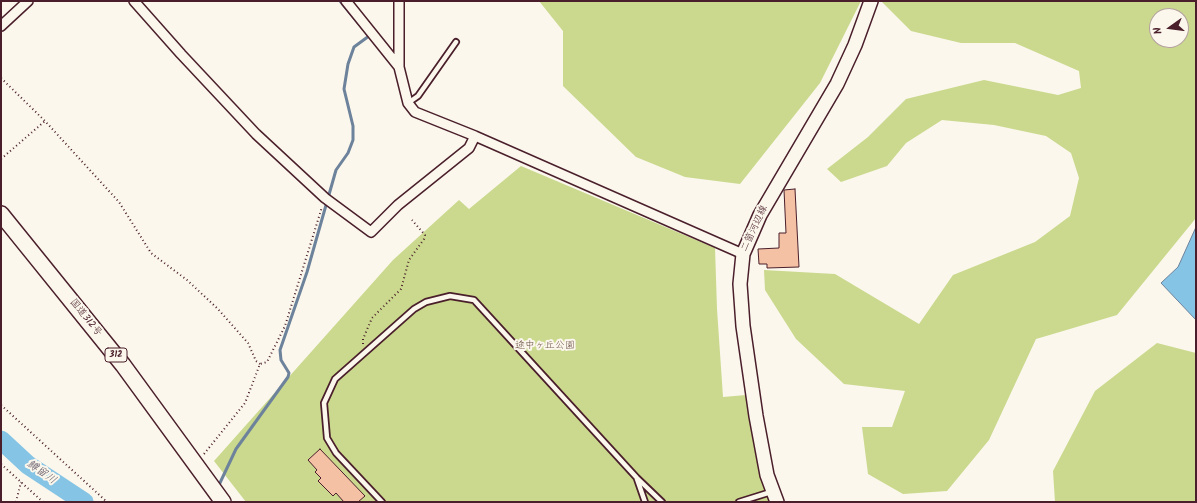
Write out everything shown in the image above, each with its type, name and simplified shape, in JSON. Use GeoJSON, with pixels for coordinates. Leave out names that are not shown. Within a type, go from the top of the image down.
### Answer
{"type":"FeatureCollection","features":[{"type":"Feature","properties":{"kind":"highway","name":"国道312号"},"geometry":{"type":"LineString","coordinates":[[1,214],[123,365],[224,502]]}},
{"type":"Feature","properties":{"kind":"main road","name":"二箇河辺線"},"geometry":{"type":"LineString","coordinates":[[775,497],[762,450],[743,326],[740,284],[743,254],[760,215],[836,84],[871,1]]}},
{"type":"Feature","properties":{"kind":"street"},"geometry":{"type":"LineString","coordinates":[[1,26],[28,1]]}},
{"type":"Feature","properties":{"kind":"street"},"geometry":{"type":"LineString","coordinates":[[134,1],[256,134],[325,198],[371,232],[398,205],[469,148],[475,136]]}},
{"type":"Feature","properties":{"kind":"street"},"geometry":{"type":"LineString","coordinates":[[346,1],[399,67]]}},
{"type":"Feature","properties":{"kind":"street"},"geometry":{"type":"LineString","coordinates":[[399,1],[399,67],[408,103],[415,112],[475,136],[743,254]]}},
{"type":"Feature","properties":{"kind":"lane"},"geometry":{"type":"LineString","coordinates":[[408,103],[418,96],[456,42]]}},
{"type":"Feature","properties":{"kind":"lane"},"geometry":{"type":"LineString","coordinates":[[382,502],[336,453],[327,438],[324,419],[324,403],[335,379],[414,309],[426,302],[450,296],[474,300],[637,478],[662,502]]}},
{"type":"Feature","properties":{"kind":"lane"},"geometry":{"type":"LineString","coordinates":[[637,478],[645,502]]}},
{"type":"Feature","properties":{"kind":"lane"},"geometry":{"type":"LineString","coordinates":[[739,502],[775,497]]}},
{"type":"Feature","properties":{"kind":"path"},"geometry":{"type":"LineString","coordinates":[[1,78],[45,121],[119,202],[151,253],[187,280],[218,309],[248,343],[256,360],[260,364]]}},
{"type":"Feature","properties":{"kind":"path"},"geometry":{"type":"LineString","coordinates":[[1,159],[45,121]]}},
{"type":"Feature","properties":{"kind":"path"},"geometry":{"type":"LineString","coordinates":[[260,364],[267,362],[285,326],[325,198]]}},
{"type":"Feature","properties":{"kind":"path"},"geometry":{"type":"LineString","coordinates":[[363,354],[363,339],[372,318],[401,289],[409,260],[424,239],[425,236],[412,220]]}},
{"type":"Feature","properties":{"kind":"path"},"geometry":{"type":"LineString","coordinates":[[196,465],[220,432],[245,403],[260,364]]}},
{"type":"Feature","properties":{"kind":"path"},"geometry":{"type":"LineString","coordinates":[[1,405],[107,502]]}},
{"type":"Feature","properties":{"kind":"path"},"geometry":{"type":"LineString","coordinates":[[1,464],[43,502]]}},
{"type":"Feature","properties":{"kind":"path"},"geometry":{"type":"LineString","coordinates":[[16,502],[21,482]]}},
{"type":"Feature","properties":{"kind":"green space"},"geometry":{"type":"Polygon","coordinates":[[[539,1],[861,1],[820,83],[740,184],[685,177],[636,157],[563,86],[563,31],[539,1]]]}},
{"type":"Feature","properties":{"kind":"green space"},"geometry":{"type":"Polygon","coordinates":[[[881,1],[1196,1],[1196,218],[1117,315],[1036,339],[989,440],[947,491],[903,494],[868,474],[862,427],[892,427],[905,391],[844,384],[796,339],[765,290],[764,270],[835,274],[919,324],[953,275],[1035,242],[1070,216],[1079,178],[1071,153],[1046,136],[994,125],[942,120],[906,143],[887,166],[841,182],[827,169],[868,137],[906,99],[984,80],[1058,95],[1081,88],[1079,71],[1015,43],[961,43],[911,31],[881,1]]]}},
{"type":"Feature","properties":{"kind":"green space","name":"途中ヶ丘公園"},"geometry":{"type":"Polygon","coordinates":[[[521,166],[715,248],[717,309],[723,397],[746,395],[756,457],[769,502],[246,502],[214,461],[393,260],[459,200],[469,209],[521,166]]]}},
{"type":"Feature","properties":{"kind":"green space"},"geometry":{"type":"Polygon","coordinates":[[[1157,343],[1196,353],[1196,502],[1055,502],[1053,471],[1095,391],[1157,343]]]}},
{"type":"Feature","properties":{"kind":"water"},"geometry":{"type":"Polygon","coordinates":[[[1196,227],[1196,320],[1161,283],[1178,267],[1196,227]]]}},
{"type":"Feature","properties":{"kind":"building"},"geometry":{"type":"Polygon","coordinates":[[[795,189],[799,267],[767,268],[767,264],[759,264],[758,249],[779,248],[779,233],[786,233],[784,190],[795,189]]]}},
{"type":"Feature","properties":{"kind":"building"},"geometry":{"type":"Polygon","coordinates":[[[320,449],[365,496],[358,502],[344,502],[336,493],[333,496],[318,481],[321,478],[315,472],[317,470],[308,460],[320,449]]]}},
{"type":"Feature","properties":{"kind":"waterway"},"geometry":{"type":"LineString","coordinates":[[218,487],[236,449],[288,377],[289,373],[281,360],[280,350],[307,272],[336,170],[348,153],[353,140],[353,126],[344,89],[348,64],[354,47],[369,36],[340,1]]}},
{"type":"Feature","properties":{"kind":"waterway","name":"鱒留川"},"geometry":{"type":"LineString","coordinates":[[1,440],[28,465],[84,502]]}}]}
